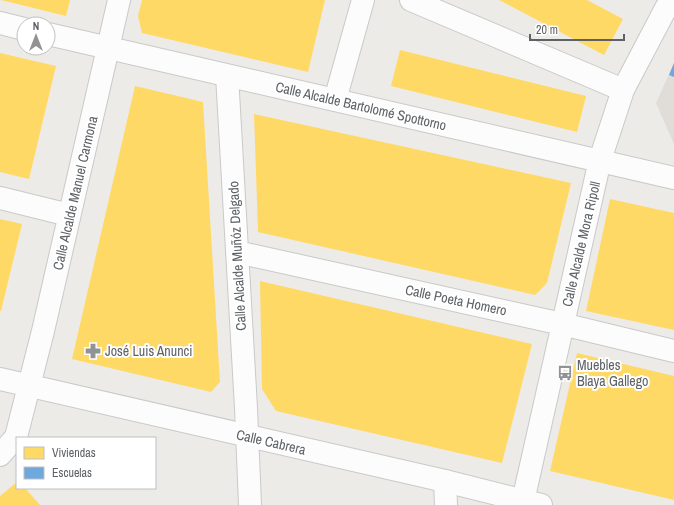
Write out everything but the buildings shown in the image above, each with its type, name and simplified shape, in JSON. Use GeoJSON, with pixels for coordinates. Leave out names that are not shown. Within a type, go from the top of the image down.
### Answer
{"type":"FeatureCollection","features":[{"type":"Feature","properties":{"kind":"street","name":"Calle Alcalde Manuel Carmona"},"geometry":{"type":"LineString","coordinates":[[0,455],[16,437],[43,331],[119,0]]}},
{"type":"Feature","properties":{"kind":"street"},"geometry":{"type":"LineString","coordinates":[[335,100],[363,0]]}},
{"type":"Feature","properties":{"kind":"street"},"geometry":{"type":"LineString","coordinates":[[410,0],[623,90]]}},
{"type":"Feature","properties":{"kind":"street","name":"Calle Alcalde Mora Ripoll"},"geometry":{"type":"LineString","coordinates":[[532,503],[562,324],[600,160],[623,90],[663,3]]}},
{"type":"Feature","properties":{"kind":"street"},"geometry":{"type":"LineString","coordinates":[[0,23],[16,26]]}},
{"type":"Feature","properties":{"kind":"street","name":"Calle Alcalde Bartolomé Spottorno"},"geometry":{"type":"LineString","coordinates":[[56,36],[674,178]]}},
{"type":"Feature","properties":{"kind":"street","name":"Calle Alcalde Muñóz Delgado"},"geometry":{"type":"LineString","coordinates":[[227,74],[250,505]]}},
{"type":"Feature","properties":{"kind":"street"},"geometry":{"type":"LineString","coordinates":[[0,198],[69,215]]}},
{"type":"Feature","properties":{"kind":"street","name":"Calle Poeta Homero"},"geometry":{"type":"LineString","coordinates":[[237,252],[562,324],[674,351]]}},
{"type":"Feature","properties":{"kind":"street","name":"Calle Cabrera"},"geometry":{"type":"LineString","coordinates":[[0,379],[532,503]]}},
{"type":"Feature","properties":{"kind":"street"},"geometry":{"type":"LineString","coordinates":[[445,482],[446,505]]}},
{"type":"Feature","properties":{"kind":"shaded area"},"geometry":{"type":"Polygon","coordinates":[[[674,63],[674,144],[656,103],[674,63]]]}},
{"type":"Feature","properties":{"kind":"place","name":"José Luis Anunci"},"geometry":{"type":"Point","coordinates":[93,351]}},
{"type":"Feature","properties":{"kind":"place","name":"Muebles Blaya Gallego"},"geometry":{"type":"Point","coordinates":[565,373]}}]}
